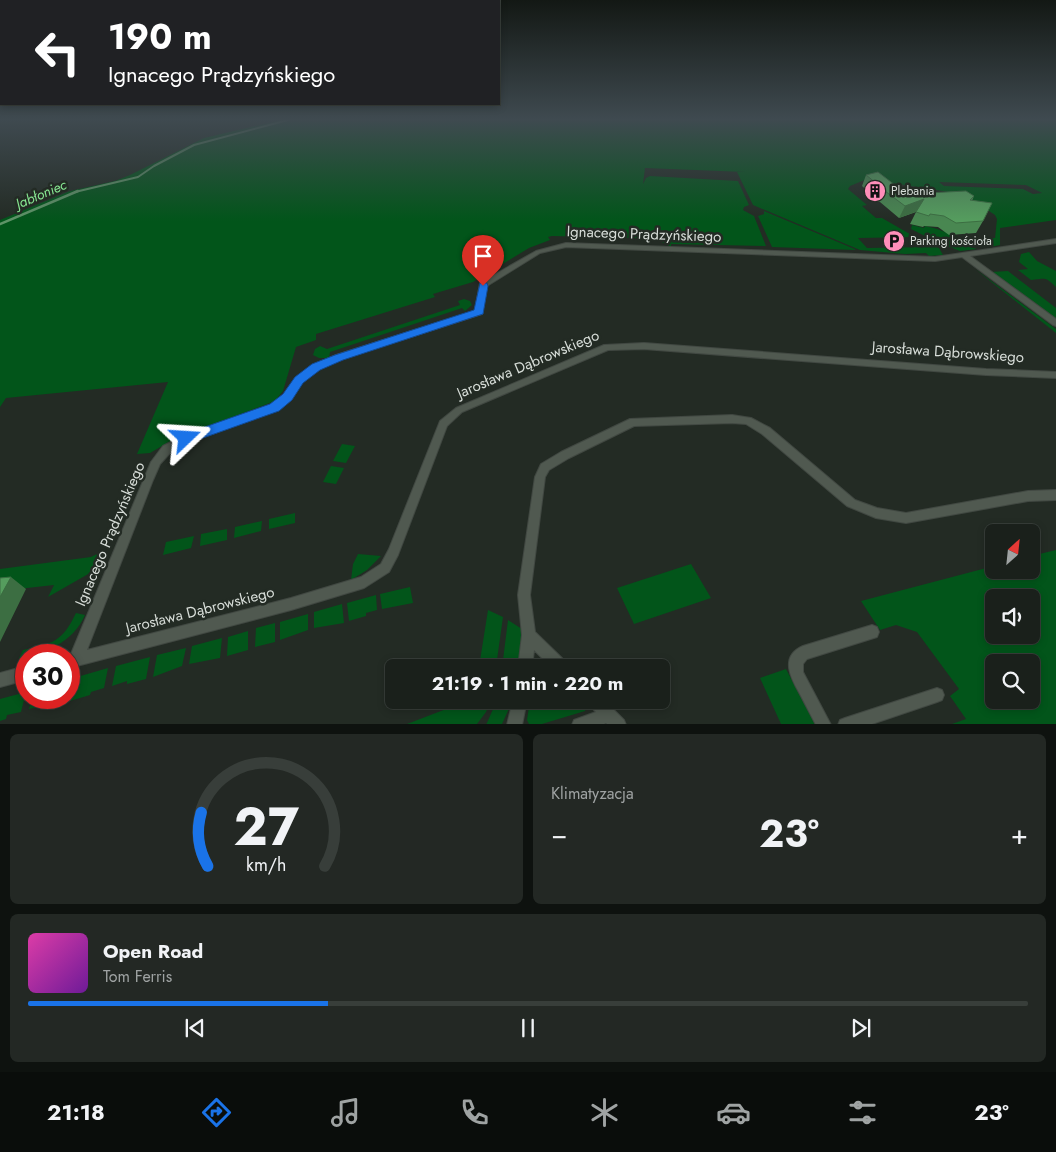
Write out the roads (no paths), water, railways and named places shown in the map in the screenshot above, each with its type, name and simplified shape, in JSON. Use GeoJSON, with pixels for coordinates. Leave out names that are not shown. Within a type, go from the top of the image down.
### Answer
{"type":"FeatureCollection","features":[{"type":"Feature","properties":{"kind":"street","name":"Ignacego Prądzyńskiego"},"geometry":{"type":"LineString","coordinates":[[79,644],[156,462],[167,449],[186,438],[274,408],[288,397],[299,380],[316,367],[339,357],[479,312],[483,286],[538,252],[566,245],[935,259],[1056,241]]}},
{"type":"Feature","properties":{"kind":"street"},"geometry":{"type":"LineString","coordinates":[[964,255],[1056,323]]}},
{"type":"Feature","properties":{"kind":"street","name":"Jarosława Dąbrowskiego"},"geometry":{"type":"LineString","coordinates":[[80,658],[291,604],[364,582],[375,576],[385,568],[394,551],[443,424],[458,410],[607,348],[644,346],[986,372],[1056,375]]}},
{"type":"Feature","properties":{"kind":"street"},"geometry":{"type":"LineString","coordinates":[[526,659],[530,635],[524,595],[540,477],[545,467],[565,455],[633,422],[732,419],[748,421],[766,431],[851,503],[876,513],[906,518],[1028,496],[1056,495]]}},
{"type":"Feature","properties":{"kind":"street"},"geometry":{"type":"LineString","coordinates":[[824,724],[796,673],[796,661],[803,653],[872,632]]}},
{"type":"Feature","properties":{"kind":"street"},"geometry":{"type":"LineString","coordinates":[[530,635],[553,659]]}},
{"type":"Feature","properties":{"kind":"street"},"geometry":{"type":"LineString","coordinates":[[0,680],[15,676]]}},
{"type":"Feature","properties":{"kind":"street"},"geometry":{"type":"LineString","coordinates":[[845,724],[937,694]]}},
{"type":"Feature","properties":{"kind":"street"},"geometry":{"type":"LineString","coordinates":[[514,724],[518,709]]}},
{"type":"Feature","properties":{"kind":"street"},"geometry":{"type":"LineString","coordinates":[[603,709],[613,720]]}},
{"type":"Feature","properties":{"kind":"street"},"geometry":{"type":"LineString","coordinates":[[579,724],[613,720]]}},
{"type":"Feature","properties":{"kind":"waterway","name":"Jabłoniec"},"geometry":{"type":"LineString","coordinates":[[76,192],[138,177],[177,154]]}},
{"type":"Feature","properties":{"kind":"waterway","name":"Jabłoniec"},"geometry":{"type":"LineString","coordinates":[[0,224],[76,192]]}},
{"type":"Feature","properties":{"kind":"place","name":"Plebania"},"geometry":{"type":"Point","coordinates":[875,191]}},
{"type":"Feature","properties":{"kind":"place","name":"Parking kościoła"},"geometry":{"type":"Point","coordinates":[894,241]}}]}
